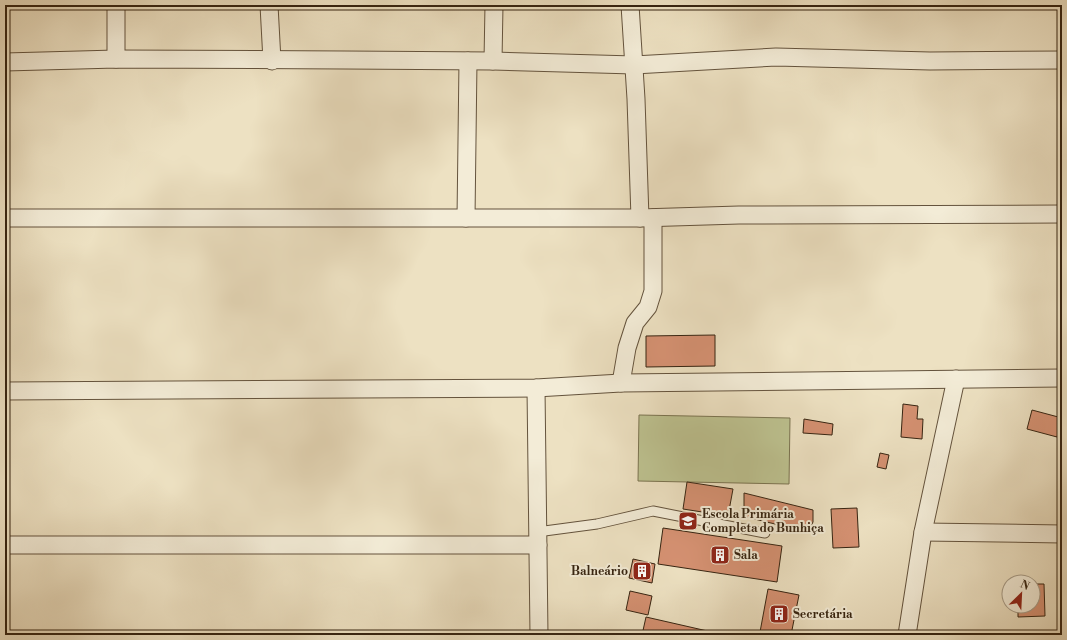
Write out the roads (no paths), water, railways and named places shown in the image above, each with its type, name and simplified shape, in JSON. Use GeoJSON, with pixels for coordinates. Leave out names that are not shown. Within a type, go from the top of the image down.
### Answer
{"type":"FeatureCollection","features":[{"type":"Feature","properties":{"kind":"street"},"geometry":{"type":"LineString","coordinates":[[116,5],[116,60]]}},
{"type":"Feature","properties":{"kind":"street"},"geometry":{"type":"LineString","coordinates":[[269,5],[272,60]]}},
{"type":"Feature","properties":{"kind":"street"},"geometry":{"type":"LineString","coordinates":[[493,61],[494,5]]}},
{"type":"Feature","properties":{"kind":"street"},"geometry":{"type":"LineString","coordinates":[[621,383],[627,348],[635,323],[648,308],[653,292],[630,5]]}},
{"type":"Feature","properties":{"kind":"street"},"geometry":{"type":"LineString","coordinates":[[5,62],[116,60],[493,61],[634,65],[776,57],[930,61],[1062,60]]}},
{"type":"Feature","properties":{"kind":"street"},"geometry":{"type":"LineString","coordinates":[[466,218],[468,62]]}},
{"type":"Feature","properties":{"kind":"street"},"geometry":{"type":"LineString","coordinates":[[5,218],[646,218],[739,215],[1062,214]]}},
{"type":"Feature","properties":{"kind":"street"},"geometry":{"type":"LineString","coordinates":[[5,391],[536,388],[621,383],[1062,378]]}},
{"type":"Feature","properties":{"kind":"street"},"geometry":{"type":"LineString","coordinates":[[907,635],[923,532],[956,379]]}},
{"type":"Feature","properties":{"kind":"street"},"geometry":{"type":"LineString","coordinates":[[536,388],[539,635]]}},
{"type":"Feature","properties":{"kind":"street"},"geometry":{"type":"LineString","coordinates":[[923,532],[1062,534]]}},
{"type":"Feature","properties":{"kind":"street"},"geometry":{"type":"LineString","coordinates":[[5,545],[538,538]]}},
{"type":"Feature","properties":{"kind":"lane"},"geometry":{"type":"LineString","coordinates":[[538,538],[653,511],[766,533]]}},
{"type":"Feature","properties":{"kind":"place","name":"Escola Primária Completa do Bunhiça"},"geometry":{"type":"Point","coordinates":[688,521]}},
{"type":"Feature","properties":{"kind":"place","name":"Sala"},"geometry":{"type":"Point","coordinates":[720,555]}},
{"type":"Feature","properties":{"kind":"place","name":"Balneário"},"geometry":{"type":"Point","coordinates":[642,571]}},
{"type":"Feature","properties":{"kind":"place","name":"Secretária"},"geometry":{"type":"Point","coordinates":[779,614]}}]}
